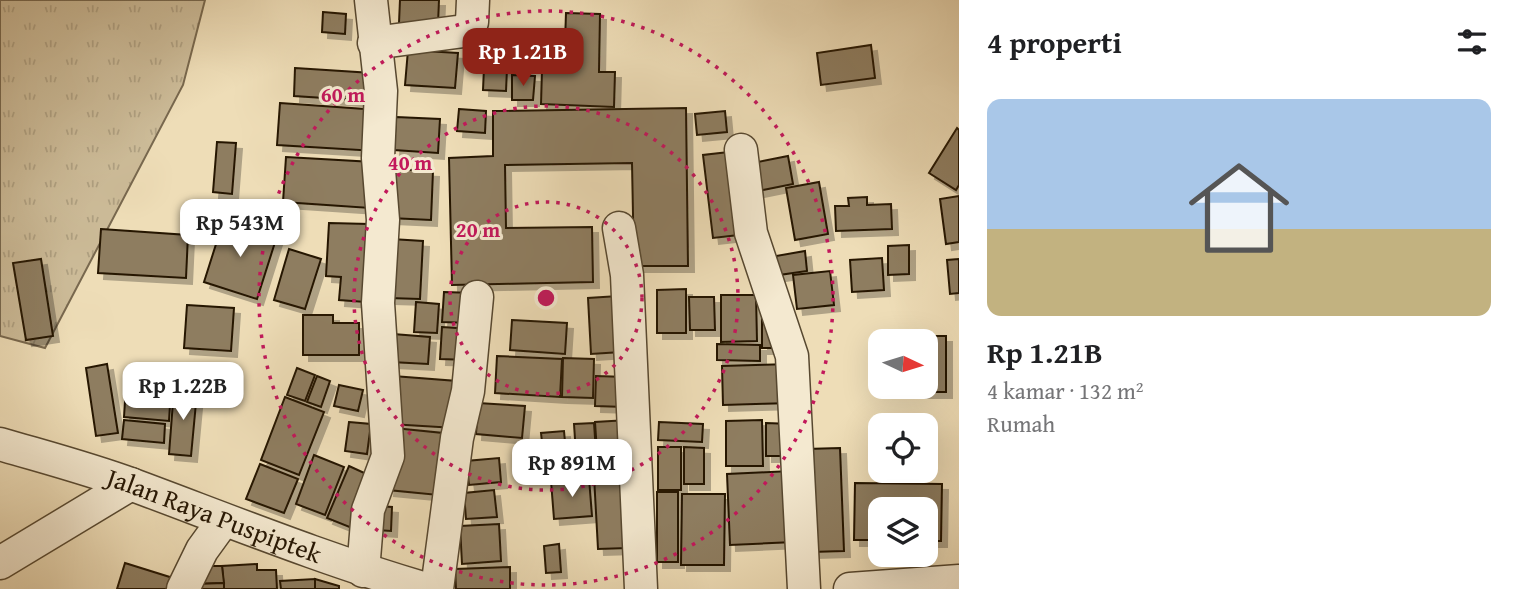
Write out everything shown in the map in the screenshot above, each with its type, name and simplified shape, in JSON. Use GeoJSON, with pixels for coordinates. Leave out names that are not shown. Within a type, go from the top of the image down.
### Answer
{"type":"FeatureCollection","features":[{"type":"Feature","properties":{"kind":"street"},"geometry":{"type":"LineString","coordinates":[[363,571],[368,510],[388,456],[379,303],[383,220],[378,158],[381,91],[371,0]]}},
{"type":"Feature","properties":{"kind":"street"},"geometry":{"type":"LineString","coordinates":[[374,43],[464,31],[472,22],[472,0]]}},
{"type":"Feature","properties":{"kind":"street"},"geometry":{"type":"LineString","coordinates":[[741,150],[751,233],[792,356],[804,589]]}},
{"type":"Feature","properties":{"kind":"street"},"geometry":{"type":"LineString","coordinates":[[620,228],[627,275],[641,589]]}},
{"type":"Feature","properties":{"kind":"street"},"geometry":{"type":"LineString","coordinates":[[437,589],[457,438],[468,391],[477,297]]}},
{"type":"Feature","properties":{"kind":"street","name":"Jalan Raya Puspiptek"},"geometry":{"type":"LineString","coordinates":[[0,444],[131,484],[223,521],[363,571],[426,589]]}},
{"type":"Feature","properties":{"kind":"street"},"geometry":{"type":"LineString","coordinates":[[0,563],[131,484]]}},
{"type":"Feature","properties":{"kind":"street"},"geometry":{"type":"LineString","coordinates":[[183,589],[202,550],[223,521]]}},
{"type":"Feature","properties":{"kind":"street"},"geometry":{"type":"LineString","coordinates":[[850,589],[959,581]]}},
{"type":"Feature","properties":{"kind":"green space"},"geometry":{"type":"Polygon","coordinates":[[[0,0],[205,0],[183,85],[45,348],[0,336],[0,0]]]}},
{"type":"Feature","properties":{"kind":"building"},"geometry":{"type":"Polygon","coordinates":[[[400,0],[439,0],[438,24],[399,23],[400,0]]]}},
{"type":"Feature","properties":{"kind":"building"},"geometry":{"type":"Polygon","coordinates":[[[323,12],[346,14],[345,34],[322,32],[323,12]]]}},
{"type":"Feature","properties":{"kind":"building"},"geometry":{"type":"Polygon","coordinates":[[[566,13],[600,14],[599,72],[615,72],[614,107],[541,104],[542,70],[564,71],[566,13]]]}},
{"type":"Feature","properties":{"kind":"building"},"geometry":{"type":"Polygon","coordinates":[[[485,45],[508,46],[506,91],[483,90],[485,45]]]}},
{"type":"Feature","properties":{"kind":"building"},"geometry":{"type":"Polygon","coordinates":[[[871,45],[875,78],[821,85],[817,53],[871,45]]]}},
{"type":"Feature","properties":{"kind":"building"},"geometry":{"type":"Polygon","coordinates":[[[408,50],[458,53],[455,88],[405,85],[408,50]]]}},
{"type":"Feature","properties":{"kind":"building"},"geometry":{"type":"Polygon","coordinates":[[[295,68],[372,73],[370,101],[294,96],[295,68]]]}},
{"type":"Feature","properties":{"kind":"building"},"geometry":{"type":"Polygon","coordinates":[[[512,75],[535,76],[533,100],[512,100],[512,75]]]}},
{"type":"Feature","properties":{"kind":"building"},"geometry":{"type":"Polygon","coordinates":[[[280,103],[379,110],[376,151],[277,145],[280,103]]]}},
{"type":"Feature","properties":{"kind":"building"},"geometry":{"type":"Polygon","coordinates":[[[686,108],[688,266],[634,266],[632,163],[505,165],[506,228],[592,227],[593,282],[452,285],[449,158],[493,156],[493,111],[686,108]]]}},
{"type":"Feature","properties":{"kind":"building"},"geometry":{"type":"Polygon","coordinates":[[[459,109],[486,111],[485,133],[457,131],[459,109]]]}},
{"type":"Feature","properties":{"kind":"building"},"geometry":{"type":"Polygon","coordinates":[[[725,111],[727,132],[697,135],[695,114],[725,111]]]}},
{"type":"Feature","properties":{"kind":"building"},"geometry":{"type":"Polygon","coordinates":[[[396,117],[440,119],[438,153],[394,150],[396,117]]]}},
{"type":"Feature","properties":{"kind":"building"},"geometry":{"type":"Polygon","coordinates":[[[957,128],[959,185],[956,190],[929,173],[957,128]]]}},
{"type":"Feature","properties":{"kind":"building"},"geometry":{"type":"Polygon","coordinates":[[[217,142],[236,143],[232,194],[213,192],[217,142]]]}},
{"type":"Feature","properties":{"kind":"building"},"geometry":{"type":"Polygon","coordinates":[[[737,151],[747,234],[713,238],[703,155],[737,151]]]}},
{"type":"Feature","properties":{"kind":"building"},"geometry":{"type":"Polygon","coordinates":[[[788,156],[793,184],[758,191],[753,163],[788,156]]]}},
{"type":"Feature","properties":{"kind":"building"},"geometry":{"type":"Polygon","coordinates":[[[286,157],[373,162],[370,208],[283,202],[286,157]]]}},
{"type":"Feature","properties":{"kind":"building"},"geometry":{"type":"Polygon","coordinates":[[[393,169],[433,171],[431,220],[390,218],[393,169]]]}},
{"type":"Feature","properties":{"kind":"building"},"geometry":{"type":"Polygon","coordinates":[[[819,182],[828,234],[795,240],[786,188],[819,182]]]}},
{"type":"Feature","properties":{"kind":"building"},"geometry":{"type":"Polygon","coordinates":[[[959,196],[959,242],[946,244],[940,199],[959,196]]]}},
{"type":"Feature","properties":{"kind":"building"},"geometry":{"type":"Polygon","coordinates":[[[867,197],[867,205],[891,204],[892,229],[836,231],[835,206],[849,206],[848,198],[867,197]]]}},
{"type":"Feature","properties":{"kind":"building"},"geometry":{"type":"Polygon","coordinates":[[[224,219],[277,236],[257,299],[204,282],[224,219]]]}},
{"type":"Feature","properties":{"kind":"building"},"geometry":{"type":"Polygon","coordinates":[[[329,223],[369,224],[365,302],[339,300],[341,277],[326,276],[329,223]]]}},
{"type":"Feature","properties":{"kind":"building"},"geometry":{"type":"Polygon","coordinates":[[[101,229],[188,235],[186,278],[98,273],[101,229]]]}},
{"type":"Feature","properties":{"kind":"building"},"geometry":{"type":"Polygon","coordinates":[[[391,239],[423,241],[420,299],[388,298],[391,239]]]}},
{"type":"Feature","properties":{"kind":"building"},"geometry":{"type":"Polygon","coordinates":[[[909,245],[909,274],[888,275],[888,246],[909,245]]]}},
{"type":"Feature","properties":{"kind":"building"},"geometry":{"type":"Polygon","coordinates":[[[289,249],[321,259],[305,309],[274,300],[289,249]]]}},
{"type":"Feature","properties":{"kind":"building"},"geometry":{"type":"Polygon","coordinates":[[[805,251],[807,271],[779,275],[776,256],[805,251]]]}},
{"type":"Feature","properties":{"kind":"building"},"geometry":{"type":"Polygon","coordinates":[[[882,258],[884,290],[852,292],[850,260],[882,258]]]}},
{"type":"Feature","properties":{"kind":"building"},"geometry":{"type":"Polygon","coordinates":[[[41,259],[53,336],[26,340],[13,263],[41,259]]]}},
{"type":"Feature","properties":{"kind":"building"},"geometry":{"type":"Polygon","coordinates":[[[959,259],[959,293],[950,294],[947,260],[959,259]]]}},
{"type":"Feature","properties":{"kind":"building"},"geometry":{"type":"Polygon","coordinates":[[[830,271],[834,305],[797,309],[793,275],[830,271]]]}},
{"type":"Feature","properties":{"kind":"building"},"geometry":{"type":"Polygon","coordinates":[[[686,289],[686,333],[657,333],[657,290],[686,289]]]}},
{"type":"Feature","properties":{"kind":"building"},"geometry":{"type":"Polygon","coordinates":[[[444,292],[473,293],[471,323],[442,322],[444,292]]]}},
{"type":"Feature","properties":{"kind":"building"},"geometry":{"type":"Polygon","coordinates":[[[721,295],[756,295],[757,341],[721,342],[721,295]]]}},
{"type":"Feature","properties":{"kind":"building"},"geometry":{"type":"Polygon","coordinates":[[[618,296],[621,352],[591,354],[588,298],[618,296]]]}},
{"type":"Feature","properties":{"kind":"building"},"geometry":{"type":"Polygon","coordinates":[[[689,297],[714,297],[715,330],[690,330],[689,297]]]}},
{"type":"Feature","properties":{"kind":"building"},"geometry":{"type":"Polygon","coordinates":[[[416,302],[439,304],[437,333],[414,332],[416,302]]]}},
{"type":"Feature","properties":{"kind":"building"},"geometry":{"type":"Polygon","coordinates":[[[187,305],[234,308],[231,351],[184,348],[187,305]]]}},
{"type":"Feature","properties":{"kind":"building"},"geometry":{"type":"Polygon","coordinates":[[[762,312],[775,348],[762,348],[762,312]]]}},
{"type":"Feature","properties":{"kind":"building"},"geometry":{"type":"Polygon","coordinates":[[[303,315],[333,315],[333,323],[359,323],[359,355],[303,355],[303,315]]]}},
{"type":"Feature","properties":{"kind":"building"},"geometry":{"type":"Polygon","coordinates":[[[512,320],[567,323],[565,354],[510,350],[512,320]]]}},
{"type":"Feature","properties":{"kind":"building"},"geometry":{"type":"Polygon","coordinates":[[[442,327],[471,329],[469,360],[440,359],[442,327]]]}},
{"type":"Feature","properties":{"kind":"building"},"geometry":{"type":"Polygon","coordinates":[[[393,334],[430,337],[428,364],[391,362],[393,334]]]}},
{"type":"Feature","properties":{"kind":"building"},"geometry":{"type":"Polygon","coordinates":[[[938,336],[946,336],[946,392],[938,392],[938,336]]]}},
{"type":"Feature","properties":{"kind":"building"},"geometry":{"type":"Polygon","coordinates":[[[717,344],[760,345],[760,361],[717,360],[717,344]]]}},
{"type":"Feature","properties":{"kind":"building"},"geometry":{"type":"Polygon","coordinates":[[[497,356],[562,359],[560,397],[495,393],[497,356]]]}},
{"type":"Feature","properties":{"kind":"building"},"geometry":{"type":"Polygon","coordinates":[[[563,358],[594,359],[593,398],[562,397],[563,358]]]}},
{"type":"Feature","properties":{"kind":"building"},"geometry":{"type":"Polygon","coordinates":[[[107,364],[118,433],[96,436],[86,368],[107,364]]]}},
{"type":"Feature","properties":{"kind":"building"},"geometry":{"type":"Polygon","coordinates":[[[791,364],[792,403],[723,405],[722,366],[791,364]]]}},
{"type":"Feature","properties":{"kind":"building"},"geometry":{"type":"Polygon","coordinates":[[[297,368],[315,375],[305,401],[287,395],[297,368]]]}},
{"type":"Feature","properties":{"kind":"building"},"geometry":{"type":"Polygon","coordinates":[[[317,376],[330,381],[321,407],[307,402],[317,376]]]}},
{"type":"Feature","properties":{"kind":"building"},"geometry":{"type":"Polygon","coordinates":[[[393,376],[457,381],[455,428],[390,424],[393,376]]]}},
{"type":"Feature","properties":{"kind":"building"},"geometry":{"type":"Polygon","coordinates":[[[596,376],[626,377],[625,407],[595,406],[596,376]]]}},
{"type":"Feature","properties":{"kind":"building"},"geometry":{"type":"Polygon","coordinates":[[[339,385],[363,390],[358,411],[334,406],[339,385]]]}},
{"type":"Feature","properties":{"kind":"building"},"geometry":{"type":"Polygon","coordinates":[[[126,386],[171,389],[169,421],[124,417],[126,386]]]}},
{"type":"Feature","properties":{"kind":"building"},"geometry":{"type":"Polygon","coordinates":[[[174,389],[197,392],[191,456],[169,454],[174,389]]]}},
{"type":"Feature","properties":{"kind":"building"},"geometry":{"type":"Polygon","coordinates":[[[285,397],[324,412],[299,475],[261,460],[285,397]]]}},
{"type":"Feature","properties":{"kind":"building"},"geometry":{"type":"Polygon","coordinates":[[[478,403],[525,406],[522,438],[476,434],[478,403]]]}},
{"type":"Feature","properties":{"kind":"building"},"geometry":{"type":"Polygon","coordinates":[[[124,420],[165,424],[164,443],[122,439],[124,420]]]}},
{"type":"Feature","properties":{"kind":"building"},"geometry":{"type":"Polygon","coordinates":[[[628,420],[631,465],[598,467],[595,422],[628,420]]]}},
{"type":"Feature","properties":{"kind":"building"},"geometry":{"type":"Polygon","coordinates":[[[762,420],[763,466],[726,466],[726,421],[762,420]]]}},
{"type":"Feature","properties":{"kind":"building"},"geometry":{"type":"Polygon","coordinates":[[[349,422],[371,424],[367,454],[345,451],[349,422]]]}},
{"type":"Feature","properties":{"kind":"building"},"geometry":{"type":"Polygon","coordinates":[[[659,422],[703,424],[702,442],[658,440],[659,422]]]}},
{"type":"Feature","properties":{"kind":"building"},"geometry":{"type":"Polygon","coordinates":[[[594,423],[597,467],[577,469],[574,424],[594,423]]]}},
{"type":"Feature","properties":{"kind":"building"},"geometry":{"type":"Polygon","coordinates":[[[766,423],[791,424],[791,456],[766,456],[766,423]]]}},
{"type":"Feature","properties":{"kind":"building"},"geometry":{"type":"Polygon","coordinates":[[[394,428],[443,433],[438,495],[388,490],[394,428]]]}},
{"type":"Feature","properties":{"kind":"building"},"geometry":{"type":"Polygon","coordinates":[[[564,431],[568,475],[546,478],[541,433],[564,431]]]}},
{"type":"Feature","properties":{"kind":"building"},"geometry":{"type":"Polygon","coordinates":[[[658,447],[681,447],[681,490],[658,490],[658,447]]]}},
{"type":"Feature","properties":{"kind":"building"},"geometry":{"type":"Polygon","coordinates":[[[684,447],[704,448],[704,484],[684,484],[684,447]]]}},
{"type":"Feature","properties":{"kind":"building"},"geometry":{"type":"Polygon","coordinates":[[[840,448],[844,551],[811,552],[806,449],[840,448]]]}},
{"type":"Feature","properties":{"kind":"building"},"geometry":{"type":"Polygon","coordinates":[[[314,455],[344,467],[325,515],[296,504],[314,455]]]}},
{"type":"Feature","properties":{"kind":"building"},"geometry":{"type":"Polygon","coordinates":[[[499,458],[501,482],[469,485],[466,461],[499,458]]]}},
{"type":"Feature","properties":{"kind":"building"},"geometry":{"type":"Polygon","coordinates":[[[260,464],[298,479],[284,513],[246,499],[260,464]]]}},
{"type":"Feature","properties":{"kind":"building"},"geometry":{"type":"Polygon","coordinates":[[[349,466],[373,477],[352,528],[327,518],[349,466]]]}},
{"type":"Feature","properties":{"kind":"building"},"geometry":{"type":"Polygon","coordinates":[[[624,471],[628,548],[598,549],[594,476],[624,471]]]}},
{"type":"Feature","properties":{"kind":"building"},"geometry":{"type":"Polygon","coordinates":[[[791,471],[794,542],[730,545],[727,474],[791,471]]]}},
{"type":"Feature","properties":{"kind":"building"},"geometry":{"type":"Polygon","coordinates":[[[589,478],[592,516],[554,519],[551,481],[589,478]]]}},
{"type":"Feature","properties":{"kind":"building"},"geometry":{"type":"Polygon","coordinates":[[[855,483],[942,484],[941,541],[938,541],[938,497],[868,497],[868,540],[854,540],[855,483]]]}},
{"type":"Feature","properties":{"kind":"building"},"geometry":{"type":"Polygon","coordinates":[[[494,490],[497,517],[466,519],[464,493],[494,490]]]}},
{"type":"Feature","properties":{"kind":"building"},"geometry":{"type":"Polygon","coordinates":[[[657,492],[678,492],[678,562],[657,562],[657,492]]]}},
{"type":"Feature","properties":{"kind":"building"},"geometry":{"type":"Polygon","coordinates":[[[682,494],[725,494],[724,565],[681,565],[682,494]]]}},
{"type":"Feature","properties":{"kind":"building"},"geometry":{"type":"Polygon","coordinates":[[[378,506],[392,507],[391,531],[377,530],[378,506]]]}},
{"type":"Feature","properties":{"kind":"building"},"geometry":{"type":"Polygon","coordinates":[[[499,524],[501,561],[462,564],[460,526],[499,524]]]}},
{"type":"Feature","properties":{"kind":"building"},"geometry":{"type":"Polygon","coordinates":[[[559,544],[561,572],[546,573],[544,546],[559,544]]]}},
{"type":"Feature","properties":{"kind":"building"},"geometry":{"type":"Polygon","coordinates":[[[125,563],[173,578],[170,589],[117,589],[125,563]]]}},
{"type":"Feature","properties":{"kind":"building"},"geometry":{"type":"Polygon","coordinates":[[[257,564],[257,570],[276,570],[277,589],[224,589],[222,566],[257,564]]]}},
{"type":"Feature","properties":{"kind":"building"},"geometry":{"type":"Polygon","coordinates":[[[204,566],[222,566],[224,583],[195,584],[204,566]]]}},
{"type":"Feature","properties":{"kind":"building"},"geometry":{"type":"Polygon","coordinates":[[[510,567],[510,589],[456,589],[455,569],[510,567]]]}},
{"type":"Feature","properties":{"kind":"building"},"geometry":{"type":"Polygon","coordinates":[[[315,579],[315,589],[281,589],[280,581],[315,579]]]}},
{"type":"Feature","properties":{"kind":"building"},"geometry":{"type":"Polygon","coordinates":[[[315,579],[339,586],[339,589],[315,589],[315,579]]]}},
{"type":"Feature","properties":{"kind":"building"},"geometry":{"type":"Polygon","coordinates":[[[224,583],[224,589],[192,589],[195,584],[224,583]]]}}]}
